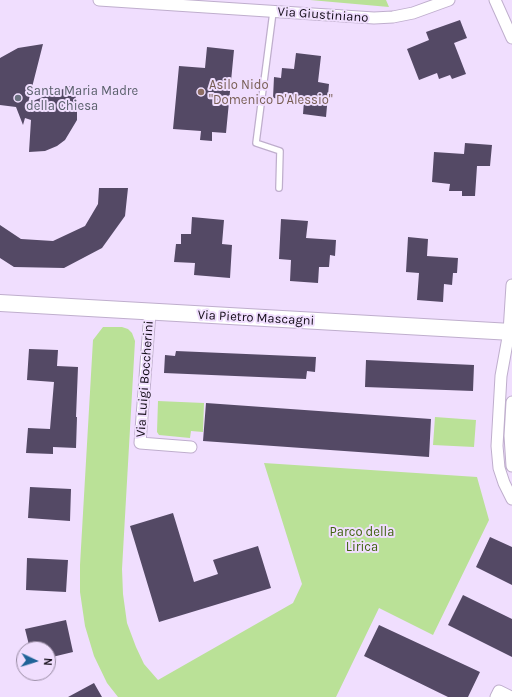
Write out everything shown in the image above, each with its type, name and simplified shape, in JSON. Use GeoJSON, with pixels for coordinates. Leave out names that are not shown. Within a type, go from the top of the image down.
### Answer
{"type":"FeatureCollection","features":[{"type":"Feature","properties":{"kind":"street","name":"Via Giustiniano"},"geometry":{"type":"LineString","coordinates":[[99,0],[359,18],[388,18],[413,13],[449,0]]}},
{"type":"Feature","properties":{"kind":"street"},"geometry":{"type":"LineString","coordinates":[[495,0],[512,38]]}},
{"type":"Feature","properties":{"kind":"street"},"geometry":{"type":"LineString","coordinates":[[512,285],[510,332],[502,376],[498,446],[499,468],[512,499]]}},
{"type":"Feature","properties":{"kind":"street","name":"Via Pietro Mascagni"},"geometry":{"type":"LineString","coordinates":[[0,303],[510,332]]}},
{"type":"Feature","properties":{"kind":"street","name":"Via Luigi Boccherini"},"geometry":{"type":"LineString","coordinates":[[150,312],[140,443],[191,447]]}},
{"type":"Feature","properties":{"kind":"street"},"geometry":{"type":"LineString","coordinates":[[510,332],[512,349]]}},
{"type":"Feature","properties":{"kind":"street"},"geometry":{"type":"LineString","coordinates":[[512,402],[510,445],[512,466]]}},
{"type":"Feature","properties":{"kind":"street"},"geometry":{"type":"LineString","coordinates":[[496,697],[499,691],[511,697]]}},
{"type":"Feature","properties":{"kind":"lane"},"geometry":{"type":"LineString","coordinates":[[272,12],[256,143],[280,151],[279,188]]}},
{"type":"Feature","properties":{"kind":"green space"},"geometry":{"type":"Polygon","coordinates":[[[310,0],[386,0],[389,7],[310,0]]]}},
{"type":"Feature","properties":{"kind":"green space","name":"Parco della Lirica"},"geometry":{"type":"Polygon","coordinates":[[[103,327],[122,327],[128,329],[132,333],[135,341],[122,569],[123,594],[127,623],[136,647],[144,664],[158,680],[293,603],[302,584],[264,463],[477,477],[489,520],[433,635],[379,608],[336,697],[118,697],[107,683],[94,656],[85,626],[80,592],[80,565],[93,340],[103,327]]]}},
{"type":"Feature","properties":{"kind":"green space"},"geometry":{"type":"Polygon","coordinates":[[[158,401],[204,403],[203,432],[191,431],[190,438],[159,435],[157,432],[158,401]]]}},
{"type":"Feature","properties":{"kind":"green space"},"geometry":{"type":"Polygon","coordinates":[[[435,417],[476,420],[474,447],[433,445],[435,417]]]}},
{"type":"Feature","properties":{"kind":"building"},"geometry":{"type":"Polygon","coordinates":[[[460,20],[467,38],[454,43],[466,74],[452,79],[450,75],[439,79],[437,73],[419,80],[407,49],[429,40],[426,32],[460,20]]]}},
{"type":"Feature","properties":{"kind":"building","name":"Santa Maria Madre della Chiesa"},"geometry":{"type":"Polygon","coordinates":[[[43,44],[28,103],[73,85],[77,104],[77,120],[65,140],[57,146],[45,151],[29,152],[31,120],[25,118],[23,125],[16,107],[0,105],[0,58],[18,48],[43,44]]]}},
{"type":"Feature","properties":{"kind":"building"},"geometry":{"type":"Polygon","coordinates":[[[207,47],[234,50],[226,133],[212,132],[212,141],[200,140],[201,131],[173,129],[179,66],[205,68],[207,47]]]}},
{"type":"Feature","properties":{"kind":"building"},"geometry":{"type":"Polygon","coordinates":[[[296,53],[321,56],[318,82],[329,84],[326,117],[303,114],[304,101],[273,98],[274,77],[281,78],[282,68],[294,69],[296,53]]]}},
{"type":"Feature","properties":{"kind":"building"},"geometry":{"type":"Polygon","coordinates":[[[465,143],[492,145],[490,166],[477,166],[475,196],[462,196],[462,191],[449,191],[450,184],[432,182],[434,152],[464,154],[465,143]]]}},
{"type":"Feature","properties":{"kind":"building"},"geometry":{"type":"Polygon","coordinates":[[[99,188],[128,188],[125,216],[102,248],[64,268],[14,267],[0,258],[0,225],[21,239],[53,241],[85,226],[98,204],[99,188]]]}},
{"type":"Feature","properties":{"kind":"building"},"geometry":{"type":"Polygon","coordinates":[[[192,217],[224,220],[222,244],[232,245],[230,278],[194,275],[195,263],[174,262],[176,244],[181,244],[181,234],[191,234],[192,217]]]}},
{"type":"Feature","properties":{"kind":"building"},"geometry":{"type":"Polygon","coordinates":[[[281,219],[308,221],[306,238],[336,240],[335,256],[330,255],[329,267],[319,267],[318,283],[290,281],[291,260],[279,259],[281,219]]]}},
{"type":"Feature","properties":{"kind":"building"},"geometry":{"type":"Polygon","coordinates":[[[408,237],[428,239],[427,256],[458,258],[457,273],[453,273],[452,285],[444,284],[443,302],[417,300],[419,273],[406,272],[408,237]]]}},
{"type":"Feature","properties":{"kind":"building"},"geometry":{"type":"Polygon","coordinates":[[[29,349],[58,350],[57,366],[78,367],[76,448],[53,447],[53,454],[26,453],[28,428],[50,429],[54,382],[27,380],[29,349]]]}},
{"type":"Feature","properties":{"kind":"building"},"geometry":{"type":"Polygon","coordinates":[[[176,351],[316,357],[315,372],[307,371],[306,379],[164,373],[165,355],[175,356],[176,351]]]}},
{"type":"Feature","properties":{"kind":"building"},"geometry":{"type":"Polygon","coordinates":[[[366,360],[474,365],[473,391],[365,387],[366,360]]]}},
{"type":"Feature","properties":{"kind":"building"},"geometry":{"type":"Polygon","coordinates":[[[206,403],[431,419],[429,457],[203,441],[206,403]]]}},
{"type":"Feature","properties":{"kind":"building"},"geometry":{"type":"Polygon","coordinates":[[[30,487],[71,489],[70,521],[28,518],[30,487]]]}},
{"type":"Feature","properties":{"kind":"building"},"geometry":{"type":"Polygon","coordinates":[[[173,513],[194,582],[218,574],[213,560],[258,546],[271,588],[159,622],[130,526],[173,513]]]}},
{"type":"Feature","properties":{"kind":"building"},"geometry":{"type":"Polygon","coordinates":[[[490,537],[512,547],[512,585],[476,567],[490,537]]]}},
{"type":"Feature","properties":{"kind":"building"},"geometry":{"type":"Polygon","coordinates":[[[27,558],[68,560],[66,592],[26,590],[27,558]]]}},
{"type":"Feature","properties":{"kind":"building"},"geometry":{"type":"Polygon","coordinates":[[[463,595],[512,619],[512,657],[448,625],[463,595]]]}},
{"type":"Feature","properties":{"kind":"building"},"geometry":{"type":"Polygon","coordinates":[[[66,620],[73,652],[56,656],[56,641],[28,641],[25,629],[66,620]]]}},
{"type":"Feature","properties":{"kind":"building"},"geometry":{"type":"Polygon","coordinates":[[[379,625],[480,672],[468,697],[448,697],[364,656],[379,625]]]}},
{"type":"Feature","properties":{"kind":"building"},"geometry":{"type":"Polygon","coordinates":[[[94,683],[102,697],[68,697],[94,683]]]}},
{"type":"Feature","properties":{"kind":"place","name":"Asilo Nido \"Domenico D'Alessio\""},"geometry":{"type":"Point","coordinates":[201,92]}},
{"type":"Feature","properties":{"kind":"place","name":"Santa Maria Madre della Chiesa"},"geometry":{"type":"Point","coordinates":[18,98]}}]}
